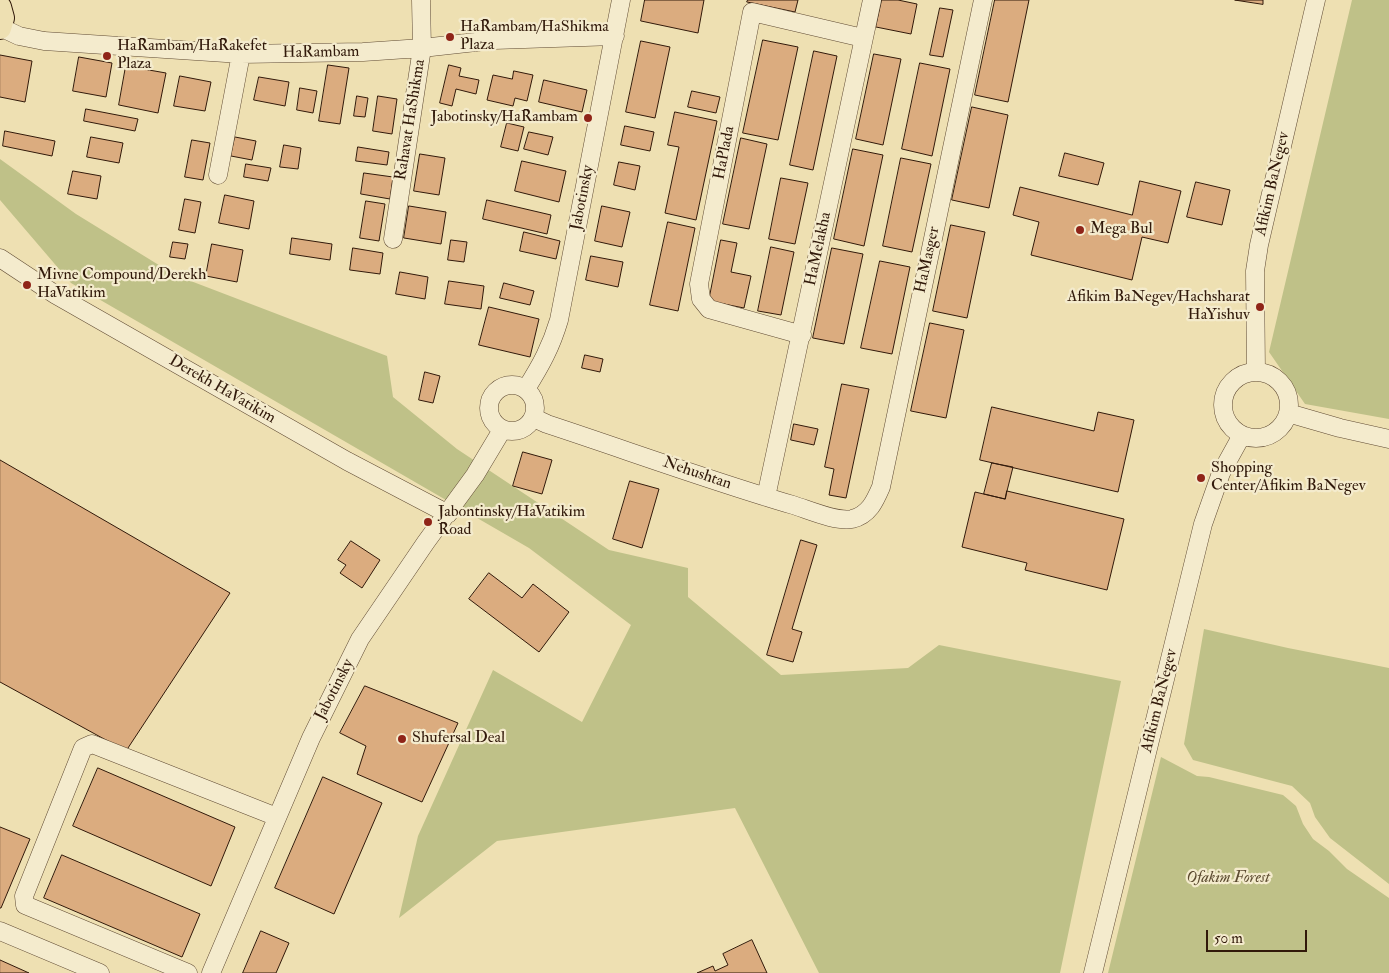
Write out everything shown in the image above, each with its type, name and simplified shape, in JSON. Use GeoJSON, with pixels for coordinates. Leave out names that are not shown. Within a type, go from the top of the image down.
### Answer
{"type":"FeatureCollection","features":[{"type":"Feature","properties":{"kind":"main road"},"geometry":{"type":"LineString","coordinates":[[0,7],[2,18],[0,27]]}},
{"type":"Feature","properties":{"kind":"street","name":"Rahavat HaShikma"},"geometry":{"type":"LineString","coordinates":[[393,239],[422,48],[421,0]]}},
{"type":"Feature","properties":{"kind":"street","name":"Jabotinsky"},"geometry":{"type":"LineString","coordinates":[[526,389],[549,350],[559,320],[621,0]]}},
{"type":"Feature","properties":{"kind":"street","name":"HaMelakha"},"geometry":{"type":"LineString","coordinates":[[766,497],[872,0]]}},
{"type":"Feature","properties":{"kind":"street","name":"HaMasger"},"geometry":{"type":"LineString","coordinates":[[863,515],[873,505],[881,487],[983,0]]}},
{"type":"Feature","properties":{"kind":"street","name":"Afikim BaNegev"},"geometry":{"type":"LineString","coordinates":[[1256,372],[1255,280],[1259,245],[1316,0]]}},
{"type":"Feature","properties":{"kind":"street","name":"HaPlada"},"geometry":{"type":"LineString","coordinates":[[802,335],[709,309],[701,299],[699,284],[752,12],[863,38]]}},
{"type":"Feature","properties":{"kind":"street","name":"HaRambam"},"geometry":{"type":"LineString","coordinates":[[0,27],[20,36],[44,41],[241,54],[363,52],[494,40],[615,36]]}},
{"type":"Feature","properties":{"kind":"street"},"geometry":{"type":"LineString","coordinates":[[218,175],[241,54]]}},
{"type":"Feature","properties":{"kind":"street","name":"Derekh HaVatikim"},"geometry":{"type":"LineString","coordinates":[[0,258],[56,295],[339,456],[448,514]]}},
{"type":"Feature","properties":{"kind":"street"},"geometry":{"type":"LineString","coordinates":[[1256,372],[1270,375],[1281,383],[1287,394],[1289,400],[1288,413],[1283,424],[1273,433],[1261,438],[1242,435],[1228,422],[1223,410],[1224,397],[1234,380],[1246,373],[1256,372]]}},
{"type":"Feature","properties":{"kind":"street"},"geometry":{"type":"LineString","coordinates":[[511,385],[526,389],[536,405],[534,418],[520,430],[514,432],[502,430],[491,419],[489,404],[491,397],[503,386],[511,385]]}},
{"type":"Feature","properties":{"kind":"street"},"geometry":{"type":"LineString","coordinates":[[1288,413],[1340,428],[1389,439]]}},
{"type":"Feature","properties":{"kind":"street","name":"Nehushtan"},"geometry":{"type":"LineString","coordinates":[[534,418],[766,497],[836,518],[851,519],[863,515]]}},
{"type":"Feature","properties":{"kind":"street","name":"Jabotinsky"},"geometry":{"type":"LineString","coordinates":[[210,973],[310,738],[360,639],[426,542],[475,475],[502,430]]}},
{"type":"Feature","properties":{"kind":"street","name":"Afikim BaNegev"},"geometry":{"type":"LineString","coordinates":[[1093,973],[1203,524],[1221,473],[1242,435]]}},
{"type":"Feature","properties":{"kind":"street"},"geometry":{"type":"LineString","coordinates":[[188,973],[25,905],[24,896],[83,748],[92,744],[277,817]]}},
{"type":"Feature","properties":{"kind":"street"},"geometry":{"type":"LineString","coordinates":[[0,931],[100,973]]}},
{"type":"Feature","properties":{"kind":"green space"},"geometry":{"type":"Polygon","coordinates":[[[1352,0],[1389,0],[1389,419],[1305,404],[1269,352],[1352,0]]]}},
{"type":"Feature","properties":{"kind":"green space"},"geometry":{"type":"Polygon","coordinates":[[[0,159],[76,214],[175,275],[387,356],[393,397],[457,449],[609,550],[688,568],[688,597],[781,675],[908,668],[939,645],[1121,681],[1060,973],[819,973],[735,808],[497,841],[399,918],[418,836],[493,670],[582,722],[631,625],[529,548],[71,283],[0,200],[0,159]]]}},
{"type":"Feature","properties":{"kind":"green space"},"geometry":{"type":"Polygon","coordinates":[[[1204,629],[1389,668],[1389,884],[1330,838],[1315,817],[1310,803],[1292,786],[1193,760],[1184,744],[1204,629]]]}},
{"type":"Feature","properties":{"kind":"green space","name":"Ofakim Forest"},"geometry":{"type":"Polygon","coordinates":[[[1161,757],[1197,776],[1209,777],[1283,795],[1296,806],[1303,824],[1313,839],[1329,851],[1347,869],[1389,898],[1389,973],[1108,973],[1161,757]]]}},
{"type":"Feature","properties":{"kind":"building"},"geometry":{"type":"Polygon","coordinates":[[[645,0],[704,0],[698,33],[641,21],[645,0]]]}},
{"type":"Feature","properties":{"kind":"building"},"geometry":{"type":"Polygon","coordinates":[[[748,0],[798,0],[795,12],[747,2],[748,0]]]}},
{"type":"Feature","properties":{"kind":"building"},"geometry":{"type":"Polygon","coordinates":[[[882,0],[898,0],[917,4],[911,34],[876,27],[882,0]]]}},
{"type":"Feature","properties":{"kind":"building"},"geometry":{"type":"Polygon","coordinates":[[[995,0],[1029,0],[1008,102],[975,95],[995,0]]]}},
{"type":"Feature","properties":{"kind":"building"},"geometry":{"type":"Polygon","coordinates":[[[1235,0],[1263,0],[1263,4],[1235,0]]]}},
{"type":"Feature","properties":{"kind":"building"},"geometry":{"type":"Polygon","coordinates":[[[940,8],[953,10],[943,57],[930,55],[940,8]]]}},
{"type":"Feature","properties":{"kind":"building"},"geometry":{"type":"Polygon","coordinates":[[[763,40],[798,47],[778,140],[743,133],[763,40]]]}},
{"type":"Feature","properties":{"kind":"building"},"geometry":{"type":"Polygon","coordinates":[[[641,41],[670,47],[655,118],[626,112],[641,41]]]}},
{"type":"Feature","properties":{"kind":"building"},"geometry":{"type":"Polygon","coordinates":[[[814,51],[837,56],[813,170],[790,165],[814,51]]]}},
{"type":"Feature","properties":{"kind":"building"},"geometry":{"type":"Polygon","coordinates":[[[874,54],[901,59],[883,145],[856,139],[874,54]]]}},
{"type":"Feature","properties":{"kind":"building"},"geometry":{"type":"Polygon","coordinates":[[[0,55],[32,61],[25,102],[0,97],[0,55]]]}},
{"type":"Feature","properties":{"kind":"building"},"geometry":{"type":"Polygon","coordinates":[[[79,57],[112,63],[106,97],[73,91],[79,57]]]}},
{"type":"Feature","properties":{"kind":"building"},"geometry":{"type":"Polygon","coordinates":[[[920,63],[950,69],[932,156],[902,149],[920,63]]]}},
{"type":"Feature","properties":{"kind":"building"},"geometry":{"type":"Polygon","coordinates":[[[328,65],[349,68],[340,124],[319,121],[328,65]]]}},
{"type":"Feature","properties":{"kind":"building"},"geometry":{"type":"Polygon","coordinates":[[[449,65],[461,68],[459,76],[479,80],[476,94],[456,89],[452,106],[440,103],[449,65]]]}},
{"type":"Feature","properties":{"kind":"building"},"geometry":{"type":"Polygon","coordinates":[[[126,66],[166,73],[158,113],[119,105],[126,66]]]}},
{"type":"Feature","properties":{"kind":"building"},"geometry":{"type":"Polygon","coordinates":[[[514,71],[533,75],[527,101],[515,98],[513,106],[487,100],[493,75],[512,79],[514,71]]]}},
{"type":"Feature","properties":{"kind":"building"},"geometry":{"type":"Polygon","coordinates":[[[180,76],[211,82],[205,111],[174,106],[180,76]]]}},
{"type":"Feature","properties":{"kind":"building"},"geometry":{"type":"Polygon","coordinates":[[[259,77],[289,82],[285,106],[254,100],[259,77]]]}},
{"type":"Feature","properties":{"kind":"building"},"geometry":{"type":"Polygon","coordinates":[[[544,80],[587,90],[582,112],[539,102],[544,80]]]}},
{"type":"Feature","properties":{"kind":"building"},"geometry":{"type":"Polygon","coordinates":[[[300,88],[317,91],[313,113],[297,110],[300,88]]]}},
{"type":"Feature","properties":{"kind":"building"},"geometry":{"type":"Polygon","coordinates":[[[692,91],[720,97],[716,113],[688,107],[692,91]]]}},
{"type":"Feature","properties":{"kind":"building"},"geometry":{"type":"Polygon","coordinates":[[[357,96],[368,98],[365,117],[354,116],[357,96]]]}},
{"type":"Feature","properties":{"kind":"building"},"geometry":{"type":"Polygon","coordinates":[[[378,96],[397,99],[392,134],[373,131],[378,96]]]}},
{"type":"Feature","properties":{"kind":"building"},"geometry":{"type":"Polygon","coordinates":[[[972,107],[1008,115],[989,208],[952,200],[972,107]]]}},
{"type":"Feature","properties":{"kind":"building"},"geometry":{"type":"Polygon","coordinates":[[[86,109],[138,119],[135,131],[84,121],[86,109]]]}},
{"type":"Feature","properties":{"kind":"building"},"geometry":{"type":"Polygon","coordinates":[[[675,112],[717,121],[696,220],[665,213],[679,147],[668,145],[675,112]]]}},
{"type":"Feature","properties":{"kind":"building"},"geometry":{"type":"Polygon","coordinates":[[[507,123],[524,127],[518,151],[501,147],[507,123]]]}},
{"type":"Feature","properties":{"kind":"building"},"geometry":{"type":"Polygon","coordinates":[[[625,126],[654,132],[650,151],[621,145],[625,126]]]}},
{"type":"Feature","properties":{"kind":"building"},"geometry":{"type":"Polygon","coordinates":[[[5,131],[55,141],[52,156],[3,146],[5,131]]]}},
{"type":"Feature","properties":{"kind":"building"},"geometry":{"type":"Polygon","coordinates":[[[529,132],[553,137],[548,155],[524,149],[529,132]]]}},
{"type":"Feature","properties":{"kind":"building"},"geometry":{"type":"Polygon","coordinates":[[[91,137],[123,143],[119,163],[87,157],[91,137]]]}},
{"type":"Feature","properties":{"kind":"building"},"geometry":{"type":"Polygon","coordinates":[[[235,137],[256,141],[252,160],[231,156],[235,137]]]}},
{"type":"Feature","properties":{"kind":"building"},"geometry":{"type":"Polygon","coordinates":[[[741,138],[767,144],[749,229],[723,224],[741,138]]]}},
{"type":"Feature","properties":{"kind":"building"},"geometry":{"type":"Polygon","coordinates":[[[192,140],[210,143],[203,180],[185,177],[192,140]]]}},
{"type":"Feature","properties":{"kind":"building"},"geometry":{"type":"Polygon","coordinates":[[[284,145],[301,148],[298,169],[280,167],[284,145]]]}},
{"type":"Feature","properties":{"kind":"building"},"geometry":{"type":"Polygon","coordinates":[[[358,147],[389,152],[387,165],[356,161],[358,147]]]}},
{"type":"Feature","properties":{"kind":"building"},"geometry":{"type":"Polygon","coordinates":[[[853,149],[883,155],[864,246],[834,239],[853,149]]]}},
{"type":"Feature","properties":{"kind":"building"},"geometry":{"type":"Polygon","coordinates":[[[1065,153],[1104,163],[1098,185],[1059,176],[1065,153]]]}},
{"type":"Feature","properties":{"kind":"building"},"geometry":{"type":"Polygon","coordinates":[[[420,154],[445,158],[439,195],[414,191],[420,154]]]}},
{"type":"Feature","properties":{"kind":"building"},"geometry":{"type":"Polygon","coordinates":[[[901,158],[931,164],[912,252],[883,246],[901,158]]]}},
{"type":"Feature","properties":{"kind":"building"},"geometry":{"type":"Polygon","coordinates":[[[522,161],[566,171],[559,202],[515,191],[522,161]]]}},
{"type":"Feature","properties":{"kind":"building"},"geometry":{"type":"Polygon","coordinates":[[[619,162],[640,166],[635,190],[614,185],[619,162]]]}},
{"type":"Feature","properties":{"kind":"building"},"geometry":{"type":"Polygon","coordinates":[[[246,164],[271,168],[268,181],[244,177],[246,164]]]}},
{"type":"Feature","properties":{"kind":"building"},"geometry":{"type":"Polygon","coordinates":[[[73,171],[101,176],[97,199],[68,194],[73,171]]]}},
{"type":"Feature","properties":{"kind":"building"},"geometry":{"type":"Polygon","coordinates":[[[364,173],[393,177],[390,199],[361,194],[364,173]]]}},
{"type":"Feature","properties":{"kind":"building"},"geometry":{"type":"Polygon","coordinates":[[[781,178],[808,183],[795,244],[769,239],[781,178]]]}},
{"type":"Feature","properties":{"kind":"building"},"geometry":{"type":"Polygon","coordinates":[[[1140,181],[1181,191],[1168,243],[1142,237],[1132,280],[1031,255],[1039,222],[1013,215],[1020,187],[1132,215],[1140,181]]]}},
{"type":"Feature","properties":{"kind":"building"},"geometry":{"type":"Polygon","coordinates":[[[1196,182],[1230,190],[1222,225],[1187,217],[1196,182]]]}},
{"type":"Feature","properties":{"kind":"building"},"geometry":{"type":"Polygon","coordinates":[[[225,195],[254,201],[249,229],[219,223],[225,195]]]}},
{"type":"Feature","properties":{"kind":"building"},"geometry":{"type":"Polygon","coordinates":[[[185,199],[201,202],[195,233],[179,230],[185,199]]]}},
{"type":"Feature","properties":{"kind":"building"},"geometry":{"type":"Polygon","coordinates":[[[487,200],[551,215],[547,234],[483,219],[487,200]]]}},
{"type":"Feature","properties":{"kind":"building"},"geometry":{"type":"Polygon","coordinates":[[[366,201],[385,204],[379,241],[360,238],[366,201]]]}},
{"type":"Feature","properties":{"kind":"building"},"geometry":{"type":"Polygon","coordinates":[[[409,206],[446,212],[441,244],[404,238],[409,206]]]}},
{"type":"Feature","properties":{"kind":"building"},"geometry":{"type":"Polygon","coordinates":[[[602,206],[630,212],[622,247],[595,241],[602,206]]]}},
{"type":"Feature","properties":{"kind":"building"},"geometry":{"type":"Polygon","coordinates":[[[668,222],[695,228],[678,311],[650,305],[668,222]]]}},
{"type":"Feature","properties":{"kind":"building"},"geometry":{"type":"Polygon","coordinates":[[[951,225],[985,232],[967,318],[933,311],[951,225]]]}},
{"type":"Feature","properties":{"kind":"building"},"geometry":{"type":"Polygon","coordinates":[[[524,232],[560,241],[556,259],[520,251],[524,232]]]}},
{"type":"Feature","properties":{"kind":"building"},"geometry":{"type":"Polygon","coordinates":[[[292,238],[332,244],[330,260],[290,254],[292,238]]]}},
{"type":"Feature","properties":{"kind":"building"},"geometry":{"type":"Polygon","coordinates":[[[451,240],[467,242],[464,262],[448,260],[451,240]]]}},
{"type":"Feature","properties":{"kind":"building"},"geometry":{"type":"Polygon","coordinates":[[[721,240],[737,243],[731,272],[751,276],[744,308],[709,301],[721,240]]]}},
{"type":"Feature","properties":{"kind":"building"},"geometry":{"type":"Polygon","coordinates":[[[173,242],[188,244],[185,259],[170,257],[173,242]]]}},
{"type":"Feature","properties":{"kind":"building"},"geometry":{"type":"Polygon","coordinates":[[[212,244],[243,250],[237,282],[206,276],[212,244]]]}},
{"type":"Feature","properties":{"kind":"building"},"geometry":{"type":"Polygon","coordinates":[[[771,247],[794,252],[781,315],[758,311],[771,247]]]}},
{"type":"Feature","properties":{"kind":"building"},"geometry":{"type":"Polygon","coordinates":[[[353,248],[383,253],[380,274],[350,270],[353,248]]]}},
{"type":"Feature","properties":{"kind":"building"},"geometry":{"type":"Polygon","coordinates":[[[832,248],[863,254],[844,344],[813,338],[832,248]]]}},
{"type":"Feature","properties":{"kind":"building"},"geometry":{"type":"Polygon","coordinates":[[[591,256],[623,262],[618,287],[586,280],[591,256]]]}},
{"type":"Feature","properties":{"kind":"building"},"geometry":{"type":"Polygon","coordinates":[[[880,261],[910,267],[892,354],[861,348],[880,261]]]}},
{"type":"Feature","properties":{"kind":"building"},"geometry":{"type":"Polygon","coordinates":[[[400,272],[428,277],[425,299],[396,294],[400,272]]]}},
{"type":"Feature","properties":{"kind":"building"},"geometry":{"type":"Polygon","coordinates":[[[449,281],[484,286],[481,309],[445,304],[449,281]]]}},
{"type":"Feature","properties":{"kind":"building"},"geometry":{"type":"Polygon","coordinates":[[[504,283],[534,291],[530,305],[500,298],[504,283]]]}},
{"type":"Feature","properties":{"kind":"building"},"geometry":{"type":"Polygon","coordinates":[[[489,307],[539,319],[530,357],[479,345],[489,307]]]}},
{"type":"Feature","properties":{"kind":"building"},"geometry":{"type":"Polygon","coordinates":[[[930,323],[964,330],[946,418],[911,411],[930,323]]]}},
{"type":"Feature","properties":{"kind":"building"},"geometry":{"type":"Polygon","coordinates":[[[585,355],[603,359],[600,372],[582,368],[585,355]]]}},
{"type":"Feature","properties":{"kind":"building"},"geometry":{"type":"Polygon","coordinates":[[[425,372],[440,376],[433,403],[419,400],[425,372]]]}},
{"type":"Feature","properties":{"kind":"building"},"geometry":{"type":"Polygon","coordinates":[[[842,384],[869,389],[846,498],[829,495],[834,469],[825,467],[842,384]]]}},
{"type":"Feature","properties":{"kind":"building"},"geometry":{"type":"Polygon","coordinates":[[[992,407],[1094,431],[1098,412],[1134,420],[1118,492],[980,460],[992,407]]]}},
{"type":"Feature","properties":{"kind":"building"},"geometry":{"type":"Polygon","coordinates":[[[794,424],[818,429],[814,445],[791,440],[794,424]]]}},
{"type":"Feature","properties":{"kind":"building"},"geometry":{"type":"Polygon","coordinates":[[[523,452],[552,460],[542,494],[513,486],[523,452]]]}},
{"type":"Feature","properties":{"kind":"building"},"geometry":{"type":"Polygon","coordinates":[[[0,460],[230,593],[126,751],[0,682],[0,460]]]}},
{"type":"Feature","properties":{"kind":"building"},"geometry":{"type":"Polygon","coordinates":[[[992,463],[1013,467],[1005,499],[984,494],[992,463]]]}},
{"type":"Feature","properties":{"kind":"building"},"geometry":{"type":"Polygon","coordinates":[[[630,481],[659,489],[642,548],[613,539],[630,481]]]}},
{"type":"Feature","properties":{"kind":"building"},"geometry":{"type":"Polygon","coordinates":[[[1007,491],[1124,519],[1107,590],[1025,570],[1027,563],[962,547],[975,492],[1005,499],[1007,491]]]}},
{"type":"Feature","properties":{"kind":"building"},"geometry":{"type":"Polygon","coordinates":[[[801,540],[817,545],[792,629],[802,632],[793,662],[767,655],[801,540]]]}},
{"type":"Feature","properties":{"kind":"building"},"geometry":{"type":"Polygon","coordinates":[[[351,541],[380,560],[362,588],[340,573],[346,565],[338,560],[351,541]]]}},
{"type":"Feature","properties":{"kind":"building"},"geometry":{"type":"Polygon","coordinates":[[[489,573],[522,598],[533,584],[569,612],[539,652],[469,599],[489,573]]]}},
{"type":"Feature","properties":{"kind":"building","name":"Shufersal Deal"},"geometry":{"type":"Polygon","coordinates":[[[365,686],[458,723],[422,802],[357,774],[366,746],[340,733],[365,686]]]}},
{"type":"Feature","properties":{"kind":"building"},"geometry":{"type":"Polygon","coordinates":[[[98,768],[235,827],[211,886],[73,826],[98,768]]]}},
{"type":"Feature","properties":{"kind":"building"},"geometry":{"type":"Polygon","coordinates":[[[323,777],[382,803],[334,914],[275,888],[323,777]]]}},
{"type":"Feature","properties":{"kind":"building"},"geometry":{"type":"Polygon","coordinates":[[[0,827],[30,839],[1,908],[0,908],[0,827]]]}},
{"type":"Feature","properties":{"kind":"building"},"geometry":{"type":"Polygon","coordinates":[[[62,855],[200,914],[182,957],[44,898],[62,855]]]}},
{"type":"Feature","properties":{"kind":"building"},"geometry":{"type":"Polygon","coordinates":[[[261,931],[289,943],[276,973],[243,973],[261,931]]]}},
{"type":"Feature","properties":{"kind":"building"},"geometry":{"type":"Polygon","coordinates":[[[752,940],[767,973],[697,973],[713,966],[715,971],[728,965],[723,954],[752,940]]]}},
{"type":"Feature","properties":{"kind":"building"},"geometry":{"type":"Polygon","coordinates":[[[0,960],[29,973],[0,973],[0,960]]]}},
{"type":"Feature","properties":{"kind":"place","name":"HaRambam/HaShikma Plaza"},"geometry":{"type":"Point","coordinates":[450,37]}},
{"type":"Feature","properties":{"kind":"place","name":"HaRambam/HaRakefet Plaza"},"geometry":{"type":"Point","coordinates":[107,56]}},
{"type":"Feature","properties":{"kind":"place","name":"Jabotinsky/HaRambam"},"geometry":{"type":"Point","coordinates":[588,118]}},
{"type":"Feature","properties":{"kind":"place","name":"Mega Bul"},"geometry":{"type":"Point","coordinates":[1080,230]}},
{"type":"Feature","properties":{"kind":"place","name":"Mivne Compound/Derekh HaVatikim"},"geometry":{"type":"Point","coordinates":[27,285]}},
{"type":"Feature","properties":{"kind":"place","name":"Afikim BaNegev/Hachsharat HaYishuv"},"geometry":{"type":"Point","coordinates":[1260,307]}},
{"type":"Feature","properties":{"kind":"place","name":"Shopping Center/Afikim BaNegev"},"geometry":{"type":"Point","coordinates":[1201,478]}},
{"type":"Feature","properties":{"kind":"place","name":"Jabontinsky/HaVatikim Road"},"geometry":{"type":"Point","coordinates":[428,522]}},
{"type":"Feature","properties":{"kind":"place","name":"Shufersal Deal"},"geometry":{"type":"Point","coordinates":[402,739]}}]}
